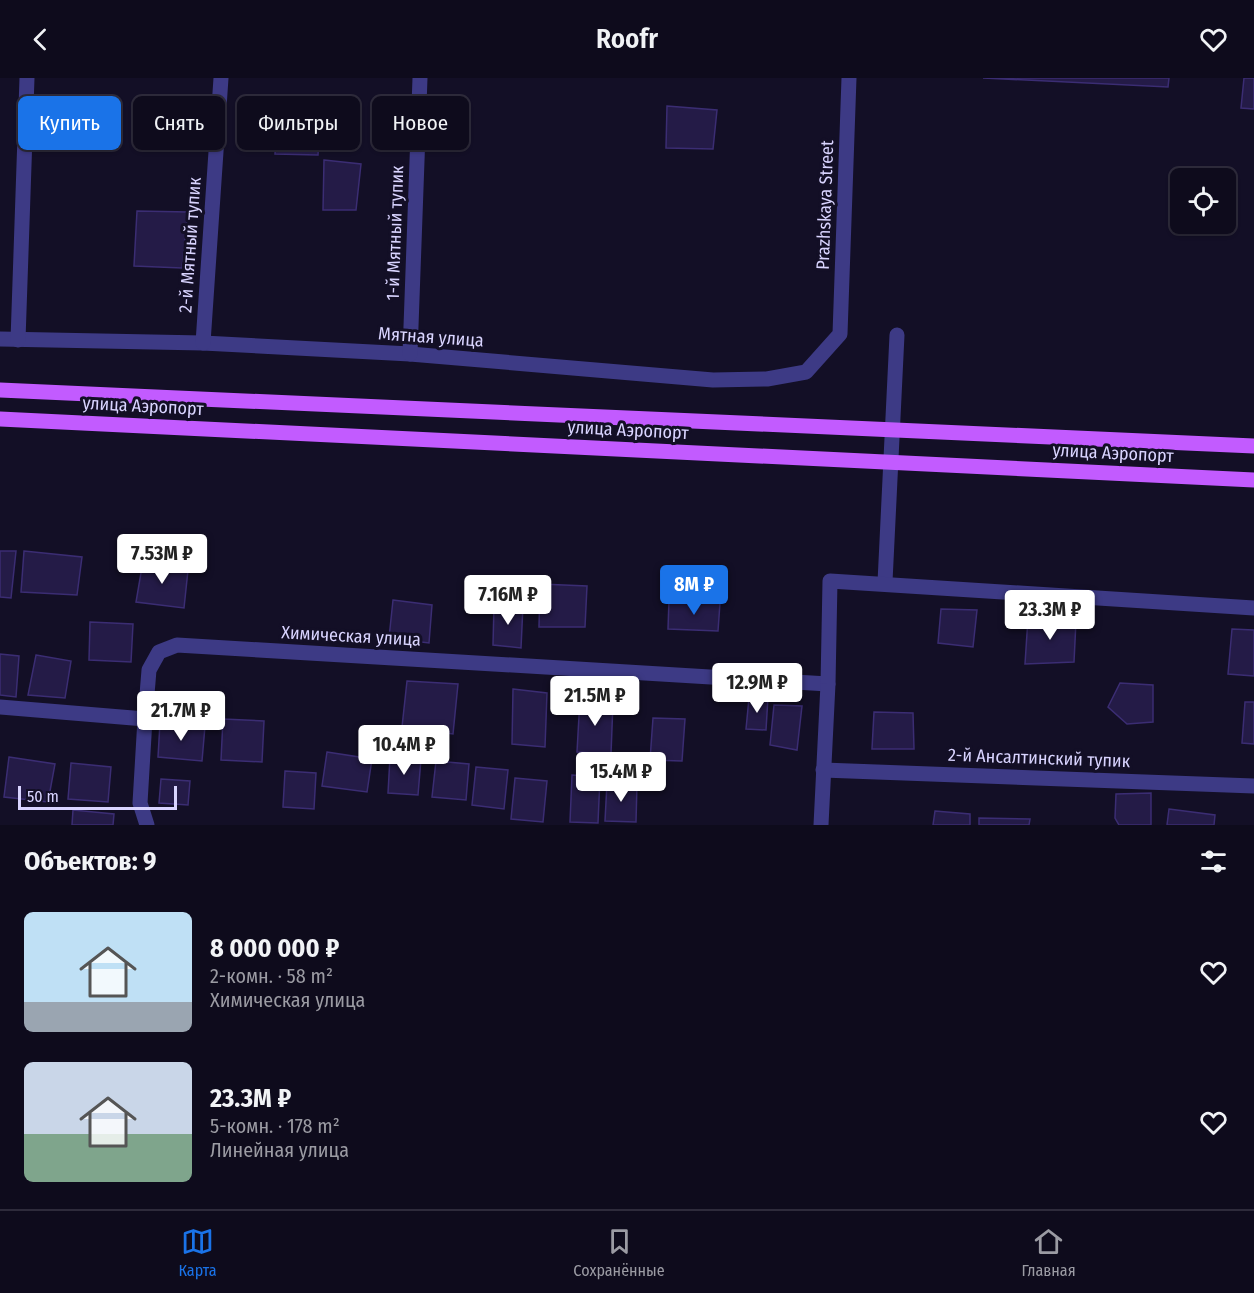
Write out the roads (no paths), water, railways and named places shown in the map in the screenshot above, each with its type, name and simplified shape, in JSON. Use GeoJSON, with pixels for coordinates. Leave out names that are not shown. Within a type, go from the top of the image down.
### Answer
{"type":"FeatureCollection","features":[{"type":"Feature","properties":{"kind":"main road","name":"улица Аэропорт"},"geometry":{"type":"LineString","coordinates":[[0,390],[1254,446]]}},
{"type":"Feature","properties":{"kind":"main road","name":"улица Аэропорт"},"geometry":{"type":"LineString","coordinates":[[0,419],[1254,480]]}},
{"type":"Feature","properties":{"kind":"street"},"geometry":{"type":"LineString","coordinates":[[18,340],[27,78]]}},
{"type":"Feature","properties":{"kind":"street","name":"2-й Мятный тупик"},"geometry":{"type":"LineString","coordinates":[[203,343],[221,78]]}},
{"type":"Feature","properties":{"kind":"street","name":"1-й Мятный тупик"},"geometry":{"type":"LineString","coordinates":[[410,354],[420,78]]}},
{"type":"Feature","properties":{"kind":"street","name":"Prazhskaya Street"},"geometry":{"type":"LineString","coordinates":[[840,334],[849,78]]}},
{"type":"Feature","properties":{"kind":"street","name":"Мятная улица"},"geometry":{"type":"LineString","coordinates":[[0,339],[203,343],[410,354],[713,380],[767,379],[806,372],[840,334]]}},
{"type":"Feature","properties":{"kind":"street"},"geometry":{"type":"LineString","coordinates":[[885,582],[897,335]]}},
{"type":"Feature","properties":{"kind":"street"},"geometry":{"type":"LineString","coordinates":[[821,825],[830,581],[1254,608]]}},
{"type":"Feature","properties":{"kind":"street","name":"Химическая улица"},"geometry":{"type":"LineString","coordinates":[[147,825],[140,803],[149,670],[159,652],[177,645],[828,684]]}},
{"type":"Feature","properties":{"kind":"street"},"geometry":{"type":"LineString","coordinates":[[0,707],[145,719]]}},
{"type":"Feature","properties":{"kind":"street","name":"2-й Ансалтинский тупик"},"geometry":{"type":"LineString","coordinates":[[823,770],[1254,786]]}}]}
